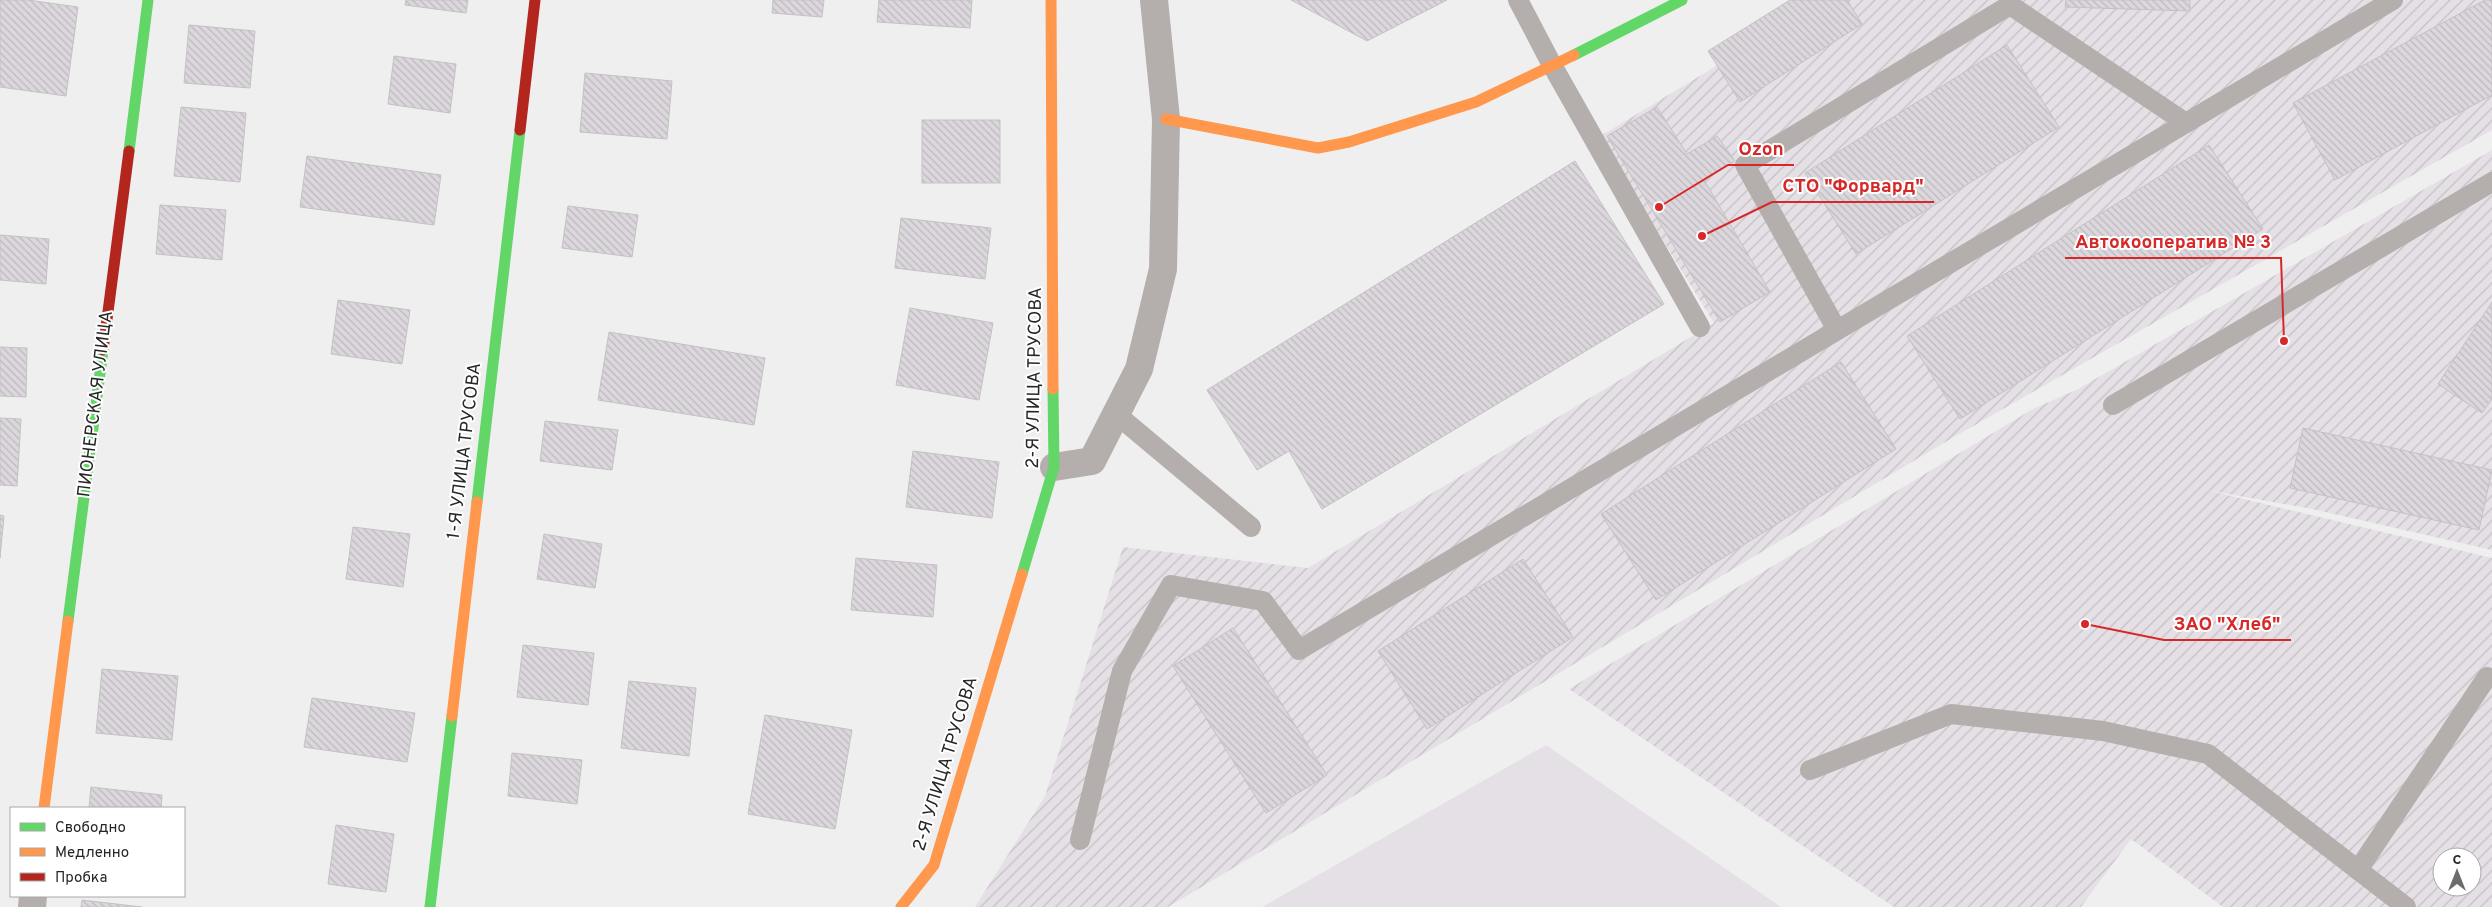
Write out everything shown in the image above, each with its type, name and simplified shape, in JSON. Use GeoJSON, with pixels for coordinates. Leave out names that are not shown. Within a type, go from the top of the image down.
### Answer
{"type":"FeatureCollection","features":[{"type":"Feature","properties":{"kind":"street","name":"ПИОНЕРСКАЯ УЛИЦА"},"geometry":{"type":"LineString","coordinates":[[44,807],[148,0]]}},
{"type":"Feature","properties":{"kind":"street","name":"1-Я УЛИЦА ТРУСОВА"},"geometry":{"type":"LineString","coordinates":[[430,907],[535,0]]}},
{"type":"Feature","properties":{"kind":"street","name":"2-Я УЛИЦА ТРУСОВА"},"geometry":{"type":"LineString","coordinates":[[901,907],[934,865],[1054,467],[1052,0]]}},
{"type":"Feature","properties":{"kind":"street"},"geometry":{"type":"LineString","coordinates":[[1054,467],[1092,461],[1138,369],[1163,269],[1166,119],[1154,0]]}},
{"type":"Feature","properties":{"kind":"street"},"geometry":{"type":"LineString","coordinates":[[1166,119],[1318,148],[1349,142],[1476,102],[1636,26],[1682,0]]}},
{"type":"Feature","properties":{"kind":"lane"},"geometry":{"type":"LineString","coordinates":[[1518,0],[1552,65],[1700,327]]}},
{"type":"Feature","properties":{"kind":"lane"},"geometry":{"type":"LineString","coordinates":[[1080,840],[1122,671],[1171,585],[1263,601],[1299,650],[2393,0]]}},
{"type":"Feature","properties":{"kind":"lane"},"geometry":{"type":"LineString","coordinates":[[1837,330],[1745,165],[2010,5],[2186,123]]}},
{"type":"Feature","properties":{"kind":"lane"},"geometry":{"type":"LineString","coordinates":[[2113,405],[2492,182]]}},
{"type":"Feature","properties":{"kind":"lane"},"geometry":{"type":"LineString","coordinates":[[1116,414],[1251,527]]}},
{"type":"Feature","properties":{"kind":"lane"},"geometry":{"type":"LineString","coordinates":[[2358,870],[2487,677]]}},
{"type":"Feature","properties":{"kind":"lane"},"geometry":{"type":"LineString","coordinates":[[1810,770],[1951,714],[2103,731],[2208,754],[2406,907]]}},
{"type":"Feature","properties":{"kind":"shaded area"},"geometry":{"type":"Polygon","coordinates":[[[1815,0],[2492,0],[2492,130],[1947,441],[1168,907],[975,907],[1045,796],[1123,547],[1308,568],[1714,323],[1599,137],[1708,71],[1815,0]]]}},
{"type":"Feature","properties":{"kind":"shaded area"},"geometry":{"type":"Polygon","coordinates":[[[2492,150],[2492,550],[2312,509],[2206,490],[2492,558],[2492,907],[2223,907],[2131,839],[2081,907],[1894,907],[1569,689],[2031,410],[2078,389],[2492,150]]]}},
{"type":"Feature","properties":{"kind":"shaded area"},"geometry":{"type":"Polygon","coordinates":[[[1546,745],[1781,907],[1262,907],[1546,745]]]}},
{"type":"Feature","properties":{"kind":"building"},"geometry":{"type":"Polygon","coordinates":[[[0,0],[28,0],[78,7],[66,96],[0,87],[0,0]]]}},
{"type":"Feature","properties":{"kind":"building"},"geometry":{"type":"Polygon","coordinates":[[[406,0],[468,0],[466,13],[405,5],[406,0]]]}},
{"type":"Feature","properties":{"kind":"building"},"geometry":{"type":"Polygon","coordinates":[[[773,0],[824,0],[822,17],[772,13],[773,0]]]}},
{"type":"Feature","properties":{"kind":"building"},"geometry":{"type":"Polygon","coordinates":[[[879,0],[972,0],[970,28],[877,22],[879,0]]]}},
{"type":"Feature","properties":{"kind":"building"},"geometry":{"type":"Polygon","coordinates":[[[1291,0],[1447,0],[1367,41],[1291,0]]]}},
{"type":"Feature","properties":{"kind":"building"},"geometry":{"type":"Polygon","coordinates":[[[1790,0],[1847,0],[1862,24],[1740,102],[1708,51],[1790,0]]]}},
{"type":"Feature","properties":{"kind":"building"},"geometry":{"type":"Polygon","coordinates":[[[2066,0],[2190,0],[2190,11],[2065,7],[2066,0]]]}},
{"type":"Feature","properties":{"kind":"building"},"geometry":{"type":"Polygon","coordinates":[[[2485,0],[2492,0],[2492,95],[2335,180],[2293,103],[2485,0]]]}},
{"type":"Feature","properties":{"kind":"building"},"geometry":{"type":"Polygon","coordinates":[[[189,25],[255,31],[250,88],[184,83],[189,25]]]}},
{"type":"Feature","properties":{"kind":"building"},"geometry":{"type":"Polygon","coordinates":[[[2007,45],[2059,127],[1856,254],[1805,173],[2007,45]]]}},
{"type":"Feature","properties":{"kind":"building"},"geometry":{"type":"Polygon","coordinates":[[[394,56],[456,64],[450,113],[388,104],[394,56]]]}},
{"type":"Feature","properties":{"kind":"building"},"geometry":{"type":"Polygon","coordinates":[[[585,73],[672,81],[667,139],[580,132],[585,73]]]}},
{"type":"Feature","properties":{"kind":"building"},"geometry":{"type":"Polygon","coordinates":[[[181,107],[246,113],[240,182],[174,176],[181,107]]]}},
{"type":"Feature","properties":{"kind":"building"},"geometry":{"type":"Polygon","coordinates":[[[1657,107],[1687,154],[1717,136],[1735,161],[1704,180],[1770,292],[1720,322],[1607,136],[1657,107]]]}},
{"type":"Feature","properties":{"kind":"building"},"geometry":{"type":"Polygon","coordinates":[[[922,120],[1000,120],[1000,183],[922,183],[922,120]]]}},
{"type":"Feature","properties":{"kind":"building"},"geometry":{"type":"Polygon","coordinates":[[[2209,145],[2263,229],[1960,419],[1907,336],[2209,145]]]}},
{"type":"Feature","properties":{"kind":"building"},"geometry":{"type":"Polygon","coordinates":[[[307,156],[441,175],[434,225],[300,207],[307,156]]]}},
{"type":"Feature","properties":{"kind":"building"},"geometry":{"type":"Polygon","coordinates":[[[1575,161],[1664,304],[1322,509],[1289,451],[1257,470],[1207,390],[1575,161]]]}},
{"type":"Feature","properties":{"kind":"building"},"geometry":{"type":"Polygon","coordinates":[[[160,205],[226,210],[222,260],[156,254],[160,205]]]}},
{"type":"Feature","properties":{"kind":"building"},"geometry":{"type":"Polygon","coordinates":[[[568,206],[638,215],[632,257],[562,248],[568,206]]]}},
{"type":"Feature","properties":{"kind":"building"},"geometry":{"type":"Polygon","coordinates":[[[901,218],[991,228],[985,279],[895,268],[901,218]]]}},
{"type":"Feature","properties":{"kind":"building"},"geometry":{"type":"Polygon","coordinates":[[[0,235],[49,239],[46,284],[0,280],[0,235]]]}},
{"type":"Feature","properties":{"kind":"building"},"geometry":{"type":"Polygon","coordinates":[[[338,300],[410,310],[402,364],[331,354],[338,300]]]}},
{"type":"Feature","properties":{"kind":"building"},"geometry":{"type":"Polygon","coordinates":[[[2492,302],[2492,399],[2482,413],[2438,384],[2492,302]]]}},
{"type":"Feature","properties":{"kind":"building"},"geometry":{"type":"Polygon","coordinates":[[[910,308],[993,323],[979,400],[896,385],[910,308]]]}},
{"type":"Feature","properties":{"kind":"building"},"geometry":{"type":"Polygon","coordinates":[[[609,332],[765,358],[754,425],[598,400],[609,332]]]}},
{"type":"Feature","properties":{"kind":"building"},"geometry":{"type":"Polygon","coordinates":[[[0,347],[27,348],[26,397],[0,396],[0,347]]]}},
{"type":"Feature","properties":{"kind":"building"},"geometry":{"type":"Polygon","coordinates":[[[1841,362],[1896,449],[1656,600],[1601,514],[1841,362]]]}},
{"type":"Feature","properties":{"kind":"building"},"geometry":{"type":"Polygon","coordinates":[[[0,418],[21,419],[17,486],[0,485],[0,418]]]}},
{"type":"Feature","properties":{"kind":"building"},"geometry":{"type":"Polygon","coordinates":[[[545,421],[618,430],[612,470],[540,461],[545,421]]]}},
{"type":"Feature","properties":{"kind":"building"},"geometry":{"type":"Polygon","coordinates":[[[2303,428],[2492,470],[2479,530],[2290,488],[2303,428]]]}},
{"type":"Feature","properties":{"kind":"building"},"geometry":{"type":"Polygon","coordinates":[[[913,451],[999,462],[992,518],[906,507],[913,451]]]}},
{"type":"Feature","properties":{"kind":"building"},"geometry":{"type":"Polygon","coordinates":[[[0,515],[4,516],[0,558],[0,515]]]}},
{"type":"Feature","properties":{"kind":"building"},"geometry":{"type":"Polygon","coordinates":[[[353,527],[410,534],[403,587],[346,579],[353,527]]]}},
{"type":"Feature","properties":{"kind":"building"},"geometry":{"type":"Polygon","coordinates":[[[544,534],[602,544],[595,588],[537,579],[544,534]]]}},
{"type":"Feature","properties":{"kind":"building"},"geometry":{"type":"Polygon","coordinates":[[[856,558],[937,565],[933,617],[851,610],[856,558]]]}},
{"type":"Feature","properties":{"kind":"building"},"geometry":{"type":"Polygon","coordinates":[[[1523,559],[1573,637],[1427,729],[1378,651],[1523,559]]]}},
{"type":"Feature","properties":{"kind":"building"},"geometry":{"type":"Polygon","coordinates":[[[1233,628],[1327,775],[1266,813],[1173,666],[1233,628]]]}},
{"type":"Feature","properties":{"kind":"building"},"geometry":{"type":"Polygon","coordinates":[[[523,645],[594,653],[588,705],[517,697],[523,645]]]}},
{"type":"Feature","properties":{"kind":"building"},"geometry":{"type":"Polygon","coordinates":[[[102,669],[178,676],[172,740],[96,733],[102,669]]]}},
{"type":"Feature","properties":{"kind":"building"},"geometry":{"type":"Polygon","coordinates":[[[629,681],[696,688],[689,756],[621,748],[629,681]]]}},
{"type":"Feature","properties":{"kind":"building"},"geometry":{"type":"Polygon","coordinates":[[[312,698],[415,713],[407,762],[304,747],[312,698]]]}},
{"type":"Feature","properties":{"kind":"building"},"geometry":{"type":"Polygon","coordinates":[[[765,715],[852,730],[835,829],[748,814],[765,715]]]}},
{"type":"Feature","properties":{"kind":"building"},"geometry":{"type":"Polygon","coordinates":[[[512,753],[582,760],[577,804],[508,796],[512,753]]]}},
{"type":"Feature","properties":{"kind":"building"},"geometry":{"type":"Polygon","coordinates":[[[91,787],[162,795],[161,807],[89,807],[91,787]]]}},
{"type":"Feature","properties":{"kind":"building"},"geometry":{"type":"Polygon","coordinates":[[[336,825],[394,834],[386,892],[328,884],[336,825]]]}},
{"type":"Feature","properties":{"kind":"building"},"geometry":{"type":"Polygon","coordinates":[[[82,900],[142,907],[81,907],[82,900]]]}},
{"type":"Feature","properties":{"kind":"traffic: fast"},"geometry":{"type":"LineString","coordinates":[[129,151],[148,0]]}},
{"type":"Feature","properties":{"kind":"traffic: fast"},"geometry":{"type":"LineString","coordinates":[[1574,55],[1682,0]]}},
{"type":"Feature","properties":{"kind":"traffic: fast"},"geometry":{"type":"LineString","coordinates":[[477,502],[520,130]]}},
{"type":"Feature","properties":{"kind":"traffic: fast"},"geometry":{"type":"LineString","coordinates":[[68,621],[103,350]]}},
{"type":"Feature","properties":{"kind":"traffic: fast"},"geometry":{"type":"LineString","coordinates":[[1022,574],[1054,467],[1053,389]]}},
{"type":"Feature","properties":{"kind":"traffic: fast"},"geometry":{"type":"LineString","coordinates":[[430,907],[452,716]]}},
{"type":"Feature","properties":{"kind":"traffic: slow"},"geometry":{"type":"LineString","coordinates":[[1051,0],[1053,389]]}},
{"type":"Feature","properties":{"kind":"traffic: slow"},"geometry":{"type":"LineString","coordinates":[[1166,119],[1318,148],[1349,142],[1476,102],[1574,55]]}},
{"type":"Feature","properties":{"kind":"traffic: slow"},"geometry":{"type":"LineString","coordinates":[[452,716],[477,502]]}},
{"type":"Feature","properties":{"kind":"traffic: slow"},"geometry":{"type":"LineString","coordinates":[[901,907],[934,865],[1022,574]]}},
{"type":"Feature","properties":{"kind":"traffic: slow"},"geometry":{"type":"LineString","coordinates":[[44,807],[68,621]]}},
{"type":"Feature","properties":{"kind":"traffic: jam"},"geometry":{"type":"LineString","coordinates":[[520,130],[535,0]]}},
{"type":"Feature","properties":{"kind":"traffic: jam"},"geometry":{"type":"LineString","coordinates":[[103,350],[129,151]]}},
{"type":"Feature","properties":{"kind":"place","name":"Ozon"},"geometry":{"type":"Point","coordinates":[1659,207]}},
{"type":"Feature","properties":{"kind":"place","name":"СТО \"Форвард\""},"geometry":{"type":"Point","coordinates":[1702,236]}},
{"type":"Feature","properties":{"kind":"place","name":"Автокооператив № 3"},"geometry":{"type":"Point","coordinates":[2284,341]}},
{"type":"Feature","properties":{"kind":"place","name":"ЗАО \"Хлеб\""},"geometry":{"type":"Point","coordinates":[2085,624]}}]}
